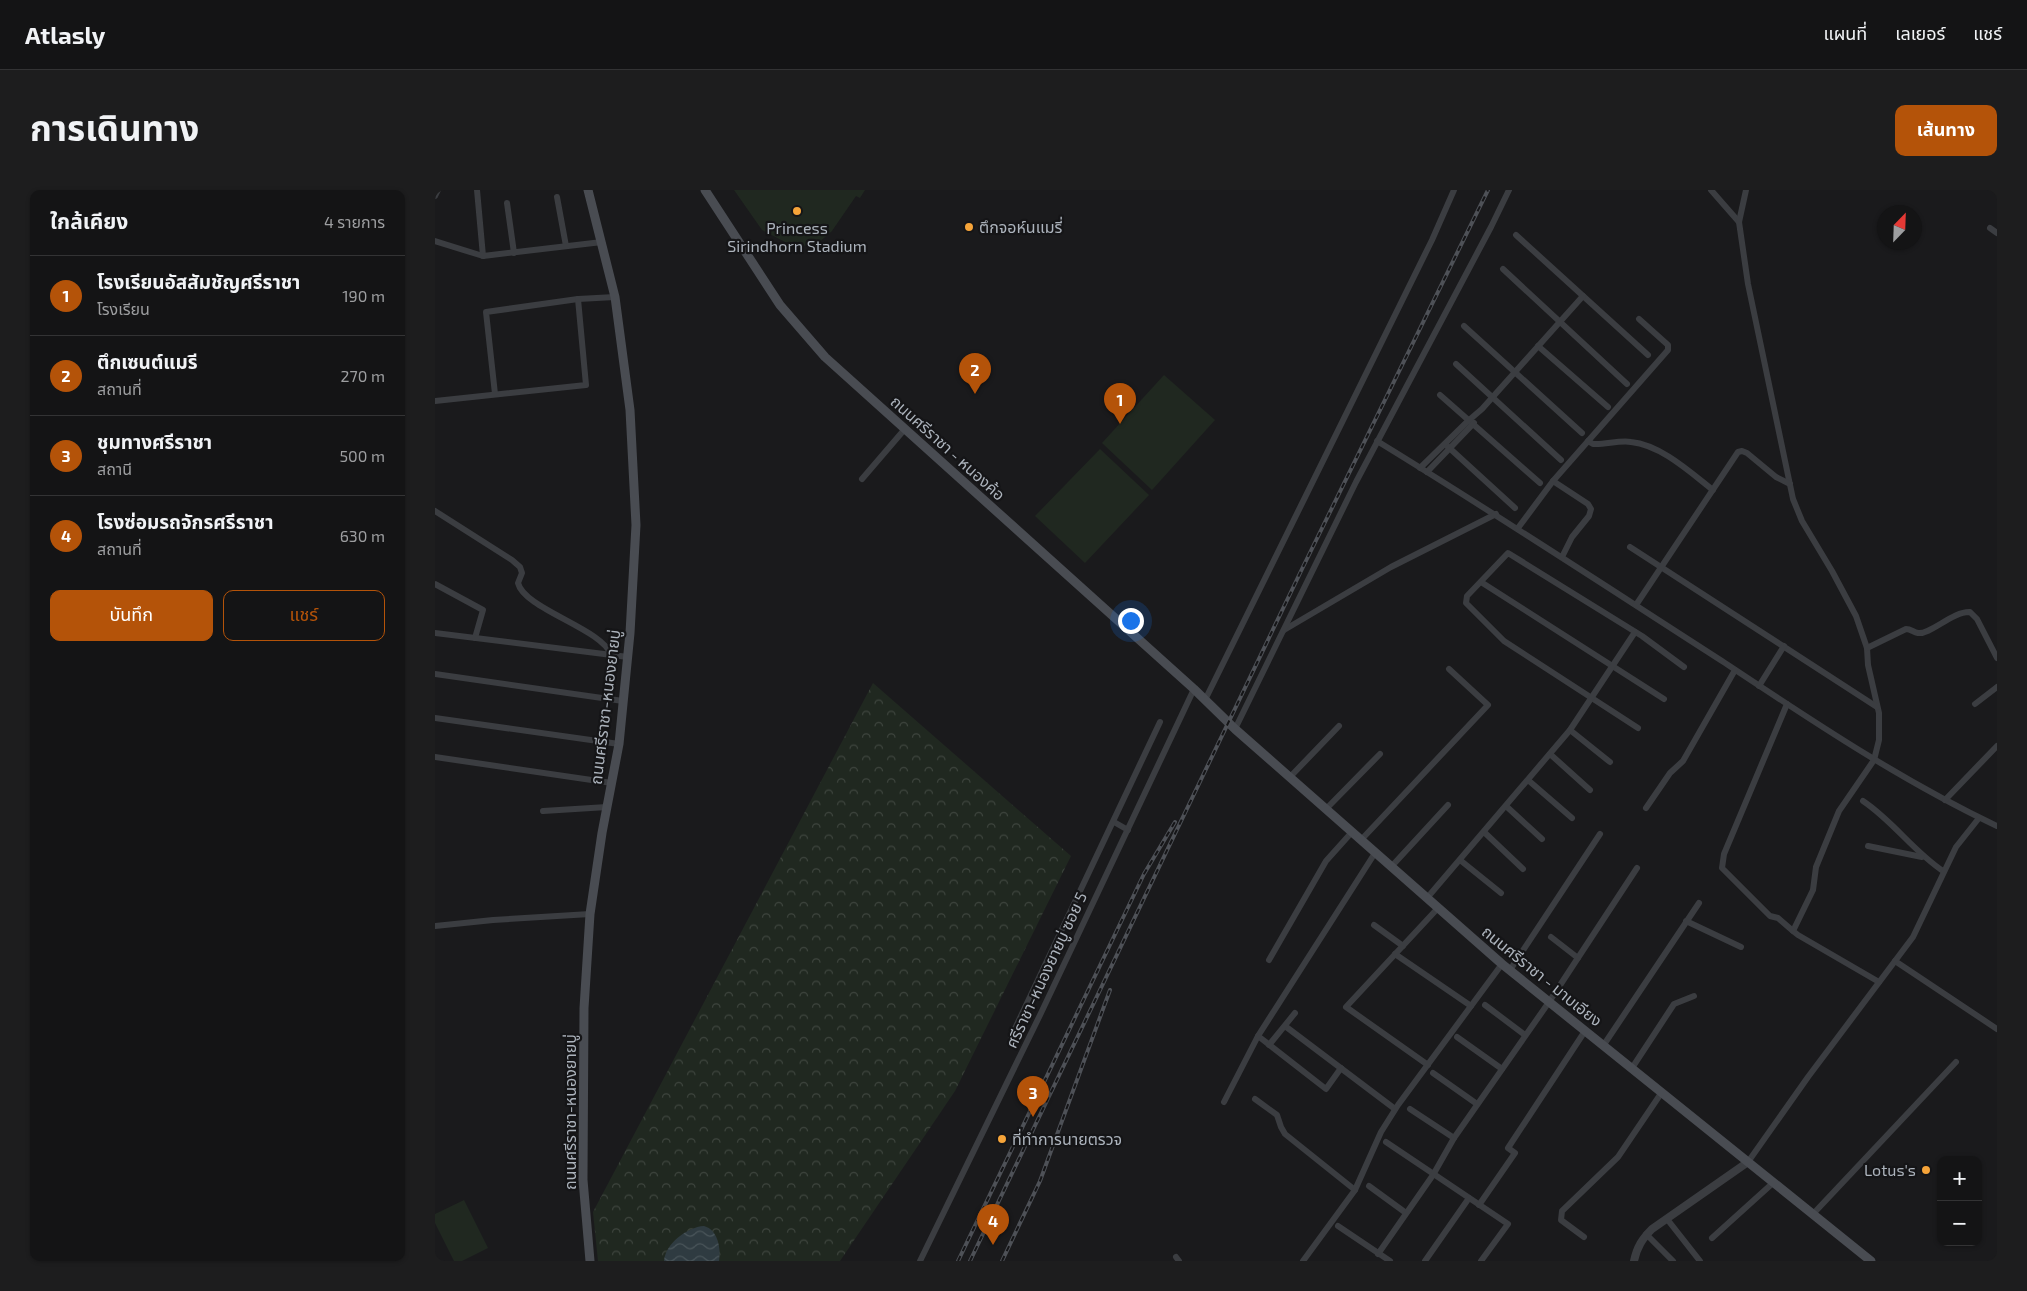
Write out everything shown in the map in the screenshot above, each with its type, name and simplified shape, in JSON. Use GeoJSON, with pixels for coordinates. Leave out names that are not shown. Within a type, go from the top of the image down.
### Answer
{"type":"FeatureCollection","features":[{"type":"Feature","properties":{"kind":"main road","name":"ถนนศรีราชา-หนองยายบู่"},"geometry":{"type":"LineString","coordinates":[[588,190],[615,297],[630,410],[636,525],[628,657],[619,744],[589,914],[584,1008],[583,1180],[590,1261]]}},
{"type":"Feature","properties":{"kind":"main road","name":"ถนนศรีราชา - หนองค้อ"},"geometry":{"type":"LineString","coordinates":[[705,190],[780,305],[801,332],[904,430],[1205,700]]}},
{"type":"Feature","properties":{"kind":"main road","name":"ถนนศรีราชา - มาบเอียง"},"geometry":{"type":"LineString","coordinates":[[1205,700],[1235,729],[1502,964],[1871,1261]]}},
{"type":"Feature","properties":{"kind":"street"},"geometry":{"type":"LineString","coordinates":[[435,196],[437,190]]}},
{"type":"Feature","properties":{"kind":"street"},"geometry":{"type":"LineString","coordinates":[[477,190],[483,256]]}},
{"type":"Feature","properties":{"kind":"street"},"geometry":{"type":"LineString","coordinates":[[1205,700],[1424,257],[1454,190]]}},
{"type":"Feature","properties":{"kind":"street"},"geometry":{"type":"LineString","coordinates":[[1235,729],[1377,441],[1509,190]]}},
{"type":"Feature","properties":{"kind":"street"},"geometry":{"type":"LineString","coordinates":[[1711,190],[1739,222]]}},
{"type":"Feature","properties":{"kind":"street"},"geometry":{"type":"LineString","coordinates":[[1746,190],[1739,222],[1747,284],[1790,484],[1802,521],[1856,616],[1867,648],[1868,664],[1877,706],[1879,740],[1874,760],[1839,811],[1816,867],[1813,890],[1793,931]]}},
{"type":"Feature","properties":{"kind":"street"},"geometry":{"type":"LineString","coordinates":[[557,196],[566,246]]}},
{"type":"Feature","properties":{"kind":"street"},"geometry":{"type":"LineString","coordinates":[[507,203],[514,253]]}},
{"type":"Feature","properties":{"kind":"street"},"geometry":{"type":"LineString","coordinates":[[1990,228],[1997,233]]}},
{"type":"Feature","properties":{"kind":"street"},"geometry":{"type":"LineString","coordinates":[[1516,235],[1648,356]]}},
{"type":"Feature","properties":{"kind":"street"},"geometry":{"type":"LineString","coordinates":[[435,241],[483,256],[602,242]]}},
{"type":"Feature","properties":{"kind":"street"},"geometry":{"type":"LineString","coordinates":[[1503,270],[1627,384]]}},
{"type":"Feature","properties":{"kind":"street"},"geometry":{"type":"LineString","coordinates":[[1424,470],[1470,423],[1583,296]]}},
{"type":"Feature","properties":{"kind":"street"},"geometry":{"type":"LineString","coordinates":[[495,394],[486,312],[578,299],[615,297]]}},
{"type":"Feature","properties":{"kind":"street"},"geometry":{"type":"LineString","coordinates":[[435,401],[586,385],[578,299]]}},
{"type":"Feature","properties":{"kind":"street"},"geometry":{"type":"LineString","coordinates":[[1518,528],[1553,481],[1668,350],[1668,345],[1639,319]]}},
{"type":"Feature","properties":{"kind":"street"},"geometry":{"type":"LineString","coordinates":[[1464,326],[1583,433]]}},
{"type":"Feature","properties":{"kind":"street"},"geometry":{"type":"LineString","coordinates":[[1538,346],[1608,407]]}},
{"type":"Feature","properties":{"kind":"street"},"geometry":{"type":"LineString","coordinates":[[1456,364],[1561,460]]}},
{"type":"Feature","properties":{"kind":"street"},"geometry":{"type":"LineString","coordinates":[[1440,395],[1540,483]]}},
{"type":"Feature","properties":{"kind":"street"},"geometry":{"type":"LineString","coordinates":[[862,479],[904,430]]}},
{"type":"Feature","properties":{"kind":"street"},"geometry":{"type":"LineString","coordinates":[[1377,441],[1518,528],[1874,760],[1945,800],[1997,826]]}},
{"type":"Feature","properties":{"kind":"street"},"geometry":{"type":"LineString","coordinates":[[1588,441],[1593,444],[1630,442],[1645,445],[1668,456],[1713,490]]}},
{"type":"Feature","properties":{"kind":"street"},"geometry":{"type":"LineString","coordinates":[[1447,446],[1515,508]]}},
{"type":"Feature","properties":{"kind":"street"},"geometry":{"type":"LineString","coordinates":[[1636,605],[1738,452],[1742,451],[1766,467],[1776,477],[1790,484]]}},
{"type":"Feature","properties":{"kind":"street"},"geometry":{"type":"LineString","coordinates":[[1553,481],[1588,504],[1591,510],[1589,516],[1572,537],[1562,557]]}},
{"type":"Feature","properties":{"kind":"street"},"geometry":{"type":"LineString","coordinates":[[435,511],[512,560],[520,567],[522,573],[518,583],[523,592],[539,604],[601,641],[611,655]]}},
{"type":"Feature","properties":{"kind":"street"},"geometry":{"type":"LineString","coordinates":[[1283,630],[1391,567],[1496,514]]}},
{"type":"Feature","properties":{"kind":"street"},"geometry":{"type":"LineString","coordinates":[[1630,547],[1877,706]]}},
{"type":"Feature","properties":{"kind":"street"},"geometry":{"type":"LineString","coordinates":[[1638,728],[1504,641],[1466,603],[1467,596],[1508,553],[1635,632],[1684,667]]}},
{"type":"Feature","properties":{"kind":"street"},"geometry":{"type":"LineString","coordinates":[[1481,582],[1664,699]]}},
{"type":"Feature","properties":{"kind":"street"},"geometry":{"type":"LineString","coordinates":[[435,584],[483,610],[475,638]]}},
{"type":"Feature","properties":{"kind":"street"},"geometry":{"type":"LineString","coordinates":[[1867,648],[1906,629],[1924,632],[1964,612],[1970,612],[1977,619],[1997,658]]}},
{"type":"Feature","properties":{"kind":"street"},"geometry":{"type":"LineString","coordinates":[[1427,898],[1570,730],[1635,632]]}},
{"type":"Feature","properties":{"kind":"street"},"geometry":{"type":"LineString","coordinates":[[435,633],[628,657]]}},
{"type":"Feature","properties":{"kind":"street"},"geometry":{"type":"LineString","coordinates":[[1759,686],[1784,646]]}},
{"type":"Feature","properties":{"kind":"street"},"geometry":{"type":"LineString","coordinates":[[1361,840],[1488,706],[1449,669]]}},
{"type":"Feature","properties":{"kind":"street"},"geometry":{"type":"LineString","coordinates":[[1646,808],[1670,773],[1683,761],[1735,670]]}},
{"type":"Feature","properties":{"kind":"street"},"geometry":{"type":"LineString","coordinates":[[435,674],[623,701]]}},
{"type":"Feature","properties":{"kind":"street"},"geometry":{"type":"LineString","coordinates":[[1975,704],[1997,687]]}},
{"type":"Feature","properties":{"kind":"street","name":"ศรีราชา-หนองยายบู่ ซอย 5"},"geometry":{"type":"LineString","coordinates":[[920,1261],[1194,689]]}},
{"type":"Feature","properties":{"kind":"street"},"geometry":{"type":"LineString","coordinates":[[1787,704],[1723,854],[1722,868],[1770,916],[1778,918],[1798,935],[1879,982]]}},
{"type":"Feature","properties":{"kind":"street"},"geometry":{"type":"LineString","coordinates":[[435,718],[619,744]]}},
{"type":"Feature","properties":{"kind":"street"},"geometry":{"type":"LineString","coordinates":[[1011,1037],[1160,722]]}},
{"type":"Feature","properties":{"kind":"street"},"geometry":{"type":"LineString","coordinates":[[1290,777],[1339,726]]}},
{"type":"Feature","properties":{"kind":"street"},"geometry":{"type":"LineString","coordinates":[[1570,730],[1610,762]]}},
{"type":"Feature","properties":{"kind":"street"},"geometry":{"type":"LineString","coordinates":[[1945,800],[1997,746]]}},
{"type":"Feature","properties":{"kind":"street"},"geometry":{"type":"LineString","coordinates":[[1326,809],[1380,754]]}},
{"type":"Feature","properties":{"kind":"street"},"geometry":{"type":"LineString","coordinates":[[1550,754],[1590,790]]}},
{"type":"Feature","properties":{"kind":"street"},"geometry":{"type":"LineString","coordinates":[[435,757],[612,783]]}},
{"type":"Feature","properties":{"kind":"street"},"geometry":{"type":"LineString","coordinates":[[1528,780],[1572,818]]}},
{"type":"Feature","properties":{"kind":"street"},"geometry":{"type":"LineString","coordinates":[[1863,800],[1882,814],[1923,857],[1943,871]]}},
{"type":"Feature","properties":{"kind":"street"},"geometry":{"type":"LineString","coordinates":[[1391,867],[1448,805]]}},
{"type":"Feature","properties":{"kind":"street"},"geometry":{"type":"LineString","coordinates":[[1506,806],[1542,839]]}},
{"type":"Feature","properties":{"kind":"street"},"geometry":{"type":"LineString","coordinates":[[543,811],[607,807]]}},
{"type":"Feature","properties":{"kind":"street"},"geometry":{"type":"LineString","coordinates":[[1634,1261],[1636,1250],[1642,1238],[1748,1162],[1808,1076],[1913,937],[1956,847],[1979,818]]}},
{"type":"Feature","properties":{"kind":"street"},"geometry":{"type":"LineString","coordinates":[[1114,822],[1128,830]]}},
{"type":"Feature","properties":{"kind":"street"},"geometry":{"type":"LineString","coordinates":[[1269,960],[1326,861],[1352,832]]}},
{"type":"Feature","properties":{"kind":"street"},"geometry":{"type":"LineString","coordinates":[[1484,832],[1523,869]]}},
{"type":"Feature","properties":{"kind":"street"},"geometry":{"type":"LineString","coordinates":[[1510,970],[1600,834]]}},
{"type":"Feature","properties":{"kind":"street"},"geometry":{"type":"LineString","coordinates":[[1869,846],[1923,857]]}},
{"type":"Feature","properties":{"kind":"street"},"geometry":{"type":"LineString","coordinates":[[1224,1102],[1258,1036],[1375,853]]}},
{"type":"Feature","properties":{"kind":"street"},"geometry":{"type":"LineString","coordinates":[[1460,860],[1501,893]]}},
{"type":"Feature","properties":{"kind":"street"},"geometry":{"type":"LineString","coordinates":[[1378,1254],[1433,1175],[1454,1138],[1549,1002],[1637,868]]}},
{"type":"Feature","properties":{"kind":"street"},"geometry":{"type":"LineString","coordinates":[[1603,1046],[1699,903]]}},
{"type":"Feature","properties":{"kind":"street"},"geometry":{"type":"LineString","coordinates":[[1428,1065],[1346,1007],[1438,908]]}},
{"type":"Feature","properties":{"kind":"street"},"geometry":{"type":"LineString","coordinates":[[435,926],[589,914]]}},
{"type":"Feature","properties":{"kind":"street"},"geometry":{"type":"LineString","coordinates":[[1686,922],[1741,946]]}},
{"type":"Feature","properties":{"kind":"street"},"geometry":{"type":"LineString","coordinates":[[1374,925],[1403,946]]}},
{"type":"Feature","properties":{"kind":"street"},"geometry":{"type":"LineString","coordinates":[[1551,937],[1578,958]]}},
{"type":"Feature","properties":{"kind":"street"},"geometry":{"type":"LineString","coordinates":[[1395,954],[1471,1006]]}},
{"type":"Feature","properties":{"kind":"street"},"geometry":{"type":"LineString","coordinates":[[1895,961],[1997,1029]]}},
{"type":"Feature","properties":{"kind":"street"},"geometry":{"type":"LineString","coordinates":[[1303,1261],[1355,1190],[1381,1132],[1395,1109],[1502,964]]}},
{"type":"Feature","properties":{"kind":"street"},"geometry":{"type":"LineString","coordinates":[[1632,1068],[1674,1004],[1694,996]]}},
{"type":"Feature","properties":{"kind":"street"},"geometry":{"type":"LineString","coordinates":[[1485,1005],[1525,1035]]}},
{"type":"Feature","properties":{"kind":"street"},"geometry":{"type":"LineString","coordinates":[[1269,1045],[1295,1013]]}},
{"type":"Feature","properties":{"kind":"street"},"geometry":{"type":"LineString","coordinates":[[1285,1026],[1395,1109]]}},
{"type":"Feature","properties":{"kind":"street"},"geometry":{"type":"LineString","coordinates":[[1479,1205],[1515,1153],[1508,1148],[1585,1031]]}},
{"type":"Feature","properties":{"kind":"street"},"geometry":{"type":"LineString","coordinates":[[1258,1036],[1326,1089],[1341,1068]]}},
{"type":"Feature","properties":{"kind":"street"},"geometry":{"type":"LineString","coordinates":[[1457,1037],[1501,1069]]}},
{"type":"Feature","properties":{"kind":"street"},"geometry":{"type":"LineString","coordinates":[[1813,1214],[1956,1062]]}},
{"type":"Feature","properties":{"kind":"street"},"geometry":{"type":"LineString","coordinates":[[1433,1073],[1477,1104]]}},
{"type":"Feature","properties":{"kind":"street"},"geometry":{"type":"LineString","coordinates":[[1584,1237],[1561,1220],[1562,1211],[1618,1157],[1663,1092]]}},
{"type":"Feature","properties":{"kind":"street"},"geometry":{"type":"LineString","coordinates":[[1255,1099],[1277,1115],[1285,1134],[1355,1190]]}},
{"type":"Feature","properties":{"kind":"street"},"geometry":{"type":"LineString","coordinates":[[1411,1109],[1454,1138]]}},
{"type":"Feature","properties":{"kind":"street"},"geometry":{"type":"LineString","coordinates":[[1385,1142],[1508,1224],[1481,1261]]}},
{"type":"Feature","properties":{"kind":"street"},"geometry":{"type":"LineString","coordinates":[[1712,1238],[1774,1182]]}},
{"type":"Feature","properties":{"kind":"street"},"geometry":{"type":"LineString","coordinates":[[1369,1186],[1406,1213]]}},
{"type":"Feature","properties":{"kind":"street"},"geometry":{"type":"LineString","coordinates":[[1425,1261],[1469,1198]]}},
{"type":"Feature","properties":{"kind":"street"},"geometry":{"type":"LineString","coordinates":[[1667,1219],[1701,1261]]}},
{"type":"Feature","properties":{"kind":"street"},"geometry":{"type":"LineString","coordinates":[[1338,1226],[1390,1261]]}},
{"type":"Feature","properties":{"kind":"street"},"geometry":{"type":"LineString","coordinates":[[1647,1234],[1673,1261]]}},
{"type":"Feature","properties":{"kind":"green space","name":"Princess Sirindhorn Stadium"},"geometry":{"type":"Polygon","coordinates":[[[734,190],[865,190],[860,198],[856,196],[832,231],[817,244],[802,246],[785,242],[762,230],[734,190]]]}},
{"type":"Feature","properties":{"kind":"green space"},"geometry":{"type":"Polygon","coordinates":[[[1164,375],[1215,420],[1152,490],[1102,443],[1164,375]]]}},
{"type":"Feature","properties":{"kind":"green space"},"geometry":{"type":"Polygon","coordinates":[[[1100,449],[1149,495],[1085,563],[1035,516],[1100,449]]]}},
{"type":"Feature","properties":{"kind":"green space"},"geometry":{"type":"Polygon","coordinates":[[[873,683],[1071,856],[955,1091],[840,1261],[598,1261],[593,1212],[873,683]]]}},
{"type":"Feature","properties":{"kind":"green space"},"geometry":{"type":"Polygon","coordinates":[[[464,1200],[488,1248],[462,1261],[454,1261],[435,1223],[435,1214],[464,1200]]]}},
{"type":"Feature","properties":{"kind":"water"},"geometry":{"type":"Polygon","coordinates":[[[704,1226],[713,1231],[718,1240],[719,1261],[664,1261],[668,1248],[678,1238],[697,1227],[704,1226]]]}},
{"type":"Feature","properties":{"kind":"railway"},"geometry":{"type":"LineString","coordinates":[[970,1261],[1302,569],[1488,190]]}},
{"type":"Feature","properties":{"kind":"railway"},"geometry":{"type":"LineString","coordinates":[[958,1261],[1144,874],[1175,822]]}},
{"type":"Feature","properties":{"kind":"railway"},"geometry":{"type":"LineString","coordinates":[[1002,1261],[1040,1181],[1110,990]]}},
{"type":"Feature","properties":{"kind":"place","name":"Princess Sirindhorn Stadium"},"geometry":{"type":"Point","coordinates":[797,211]}},
{"type":"Feature","properties":{"kind":"place","name":"ตึกจอห์นแมรี่"},"geometry":{"type":"Point","coordinates":[969,227]}},
{"type":"Feature","properties":{"kind":"place","name":"ตึกเซนต์แมรี"},"geometry":{"type":"Point","coordinates":[975,394]}},
{"type":"Feature","properties":{"kind":"place","name":"โรงเรียนอัสสัมชัญศรีราชา"},"geometry":{"type":"Point","coordinates":[1120,424]}},
{"type":"Feature","properties":{"kind":"place","name":"ชุมทางศรีราชา"},"geometry":{"type":"Point","coordinates":[1033,1117]}},
{"type":"Feature","properties":{"kind":"place","name":"ที่ทำการนายตรวจ"},"geometry":{"type":"Point","coordinates":[1002,1139]}},
{"type":"Feature","properties":{"kind":"place","name":"Lotus's"},"geometry":{"type":"Point","coordinates":[1926,1170]}},
{"type":"Feature","properties":{"kind":"place","name":"โรงซ่อมรถจักรศรีราชา"},"geometry":{"type":"Point","coordinates":[993,1245]}}]}
